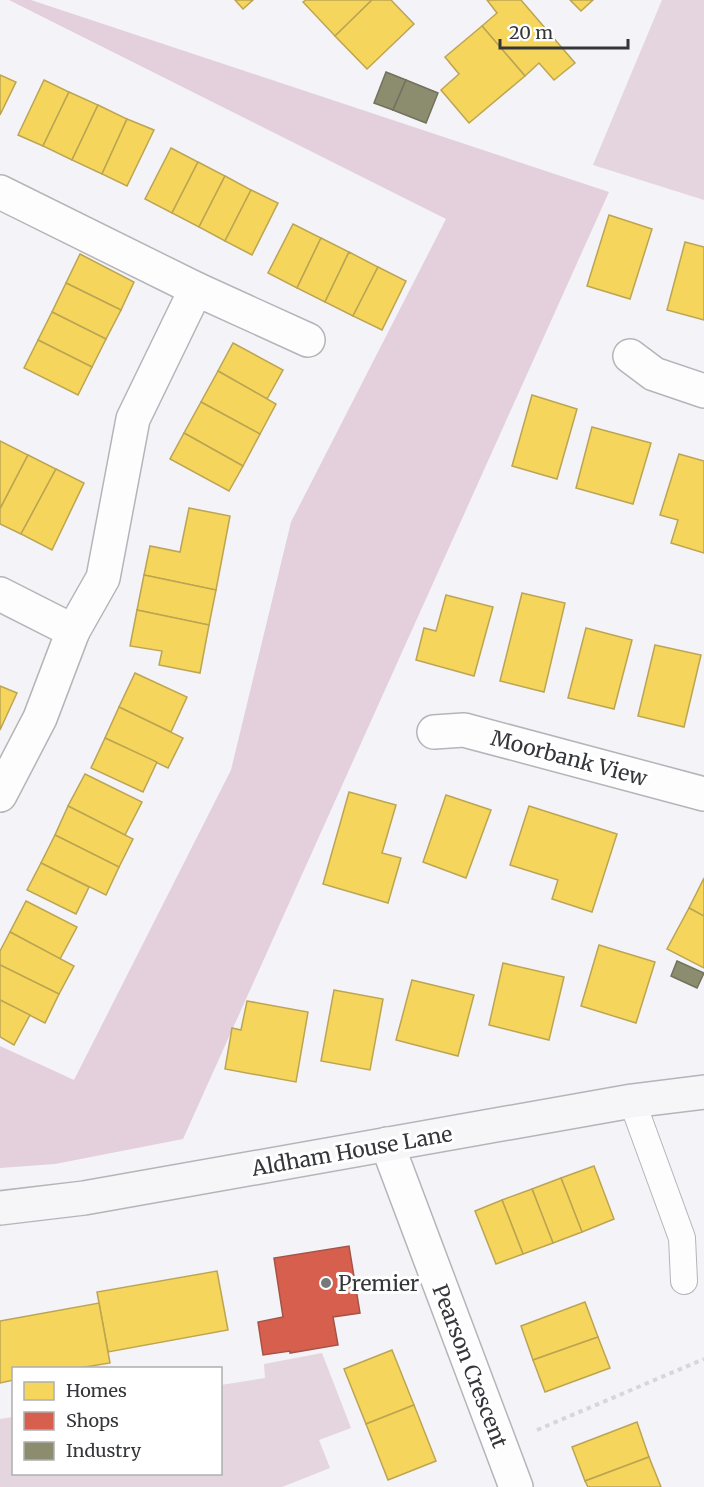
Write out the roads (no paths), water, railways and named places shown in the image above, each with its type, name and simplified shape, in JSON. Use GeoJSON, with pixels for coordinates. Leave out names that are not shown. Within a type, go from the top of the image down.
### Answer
{"type":"FeatureCollection","features":[{"type":"Feature","properties":{"kind":"street"},"geometry":{"type":"LineString","coordinates":[[0,192],[196,289],[308,340]]}},
{"type":"Feature","properties":{"kind":"street"},"geometry":{"type":"LineString","coordinates":[[0,795],[40,718],[73,631],[103,578],[133,418],[196,289]]}},
{"type":"Feature","properties":{"kind":"street"},"geometry":{"type":"LineString","coordinates":[[630,356],[654,374],[704,391]]}},
{"type":"Feature","properties":{"kind":"street"},"geometry":{"type":"LineString","coordinates":[[0,594],[73,631]]}},
{"type":"Feature","properties":{"kind":"street","name":"Moorbank View"},"geometry":{"type":"LineString","coordinates":[[434,732],[464,730],[704,794]]}},
{"type":"Feature","properties":{"kind":"street","name":"Aldham House Lane"},"geometry":{"type":"LineString","coordinates":[[0,1208],[84,1198],[633,1101],[704,1092]]}},
{"type":"Feature","properties":{"kind":"street","name":"Pearson Crescent"},"geometry":{"type":"LineString","coordinates":[[387,1144],[516,1487]]}},
{"type":"Feature","properties":{"kind":"lane"},"geometry":{"type":"LineString","coordinates":[[633,1101],[682,1238],[684,1281]]}},
{"type":"Feature","properties":{"kind":"place","name":"Premier"},"geometry":{"type":"Point","coordinates":[326,1283]}}]}
